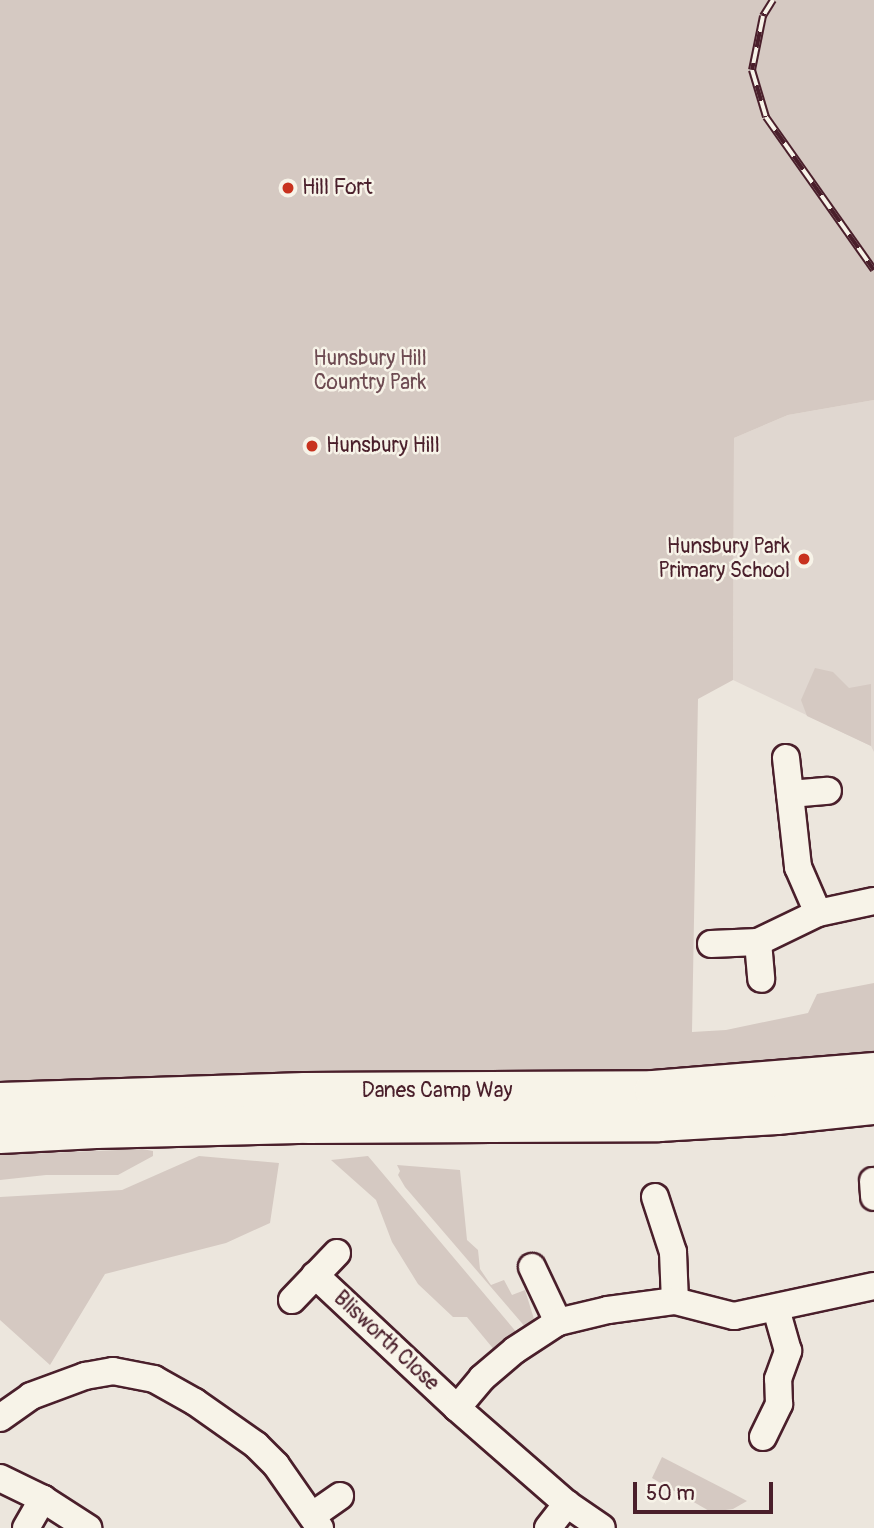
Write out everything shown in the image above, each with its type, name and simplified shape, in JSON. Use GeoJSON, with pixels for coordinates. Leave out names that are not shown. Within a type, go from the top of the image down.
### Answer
{"type":"FeatureCollection","features":[{"type":"Feature","properties":{"kind":"highway","name":"Danes Camp Way"},"geometry":{"type":"LineString","coordinates":[[0,1102],[305,1092],[654,1090],[776,1083],[874,1072]]}},
{"type":"Feature","properties":{"kind":"highway","name":"Danes Camp Way"},"geometry":{"type":"LineString","coordinates":[[0,1135],[294,1125],[659,1122],[777,1115],[874,1105]]}},
{"type":"Feature","properties":{"kind":"street"},"geometry":{"type":"LineString","coordinates":[[786,758],[797,867],[818,913]]}},
{"type":"Feature","properties":{"kind":"street"},"geometry":{"type":"LineString","coordinates":[[790,794],[828,791]]}},
{"type":"Feature","properties":{"kind":"street"},"geometry":{"type":"LineString","coordinates":[[711,944],[758,942],[818,913],[874,901]]}},
{"type":"Feature","properties":{"kind":"street"},"geometry":{"type":"LineString","coordinates":[[758,942],[761,979]]}},
{"type":"Feature","properties":{"kind":"street"},"geometry":{"type":"LineString","coordinates":[[655,1197],[674,1252],[675,1301]]}},
{"type":"Feature","properties":{"kind":"street","name":"Blisworth Close"},"geometry":{"type":"LineString","coordinates":[[292,1300],[337,1253]]}},
{"type":"Feature","properties":{"kind":"street"},"geometry":{"type":"LineString","coordinates":[[532,1267],[558,1322]]}},
{"type":"Feature","properties":{"kind":"street","name":"Blisworth Close"},"geometry":{"type":"LineString","coordinates":[[315,1275],[457,1408],[567,1504],[602,1528]]}},
{"type":"Feature","properties":{"kind":"street","name":"Blisworth Close"},"geometry":{"type":"LineString","coordinates":[[457,1408],[482,1378],[515,1350],[558,1322],[608,1310],[675,1301],[734,1316],[874,1286]]}},
{"type":"Feature","properties":{"kind":"street"},"geometry":{"type":"LineString","coordinates":[[763,1437],[779,1404],[778,1379],[788,1351],[776,1309]]}},
{"type":"Feature","properties":{"kind":"street"},"geometry":{"type":"LineString","coordinates":[[0,1418],[30,1396],[85,1376],[113,1371],[154,1379],[206,1409],[256,1445],[276,1465],[317,1521],[340,1496]]}},
{"type":"Feature","properties":{"kind":"street"},"geometry":{"type":"LineString","coordinates":[[0,1478],[43,1499],[88,1528]]}},
{"type":"Feature","properties":{"kind":"street"},"geometry":{"type":"LineString","coordinates":[[26,1528],[43,1499]]}},
{"type":"Feature","properties":{"kind":"street"},"geometry":{"type":"LineString","coordinates":[[548,1528],[567,1504]]}},
{"type":"Feature","properties":{"kind":"shaded area","name":"Hunsbury Park Primary School"},"geometry":{"type":"Polygon","coordinates":[[[874,400],[874,752],[871,746],[733,680],[734,438],[788,415],[874,400]]]}},
{"type":"Feature","properties":{"kind":"green space","name":"Hunsbury Hill Country Park"},"geometry":{"type":"Polygon","coordinates":[[[0,0],[874,0],[874,400],[788,415],[734,438],[733,680],[698,699],[692,1032],[726,1030],[808,1013],[817,994],[874,983],[874,1054],[667,1075],[560,1071],[379,1071],[138,1078],[0,1089],[0,0]]]}},
{"type":"Feature","properties":{"kind":"green space"},"geometry":{"type":"Polygon","coordinates":[[[815,668],[833,672],[849,688],[871,684],[871,746],[807,716],[801,700],[815,668]]]}},
{"type":"Feature","properties":{"kind":"green space"},"geometry":{"type":"Polygon","coordinates":[[[142,1149],[153,1151],[153,1156],[118,1175],[46,1175],[0,1180],[0,1155],[142,1149]]]}},
{"type":"Feature","properties":{"kind":"green space"},"geometry":{"type":"Polygon","coordinates":[[[199,1156],[279,1163],[270,1223],[226,1243],[105,1274],[50,1365],[0,1320],[0,1197],[122,1190],[199,1156]]]}},
{"type":"Feature","properties":{"kind":"green space"},"geometry":{"type":"Polygon","coordinates":[[[368,1156],[518,1334],[496,1352],[467,1317],[453,1317],[418,1284],[392,1242],[376,1200],[331,1160],[368,1156]]]}},
{"type":"Feature","properties":{"kind":"green space"},"geometry":{"type":"Polygon","coordinates":[[[397,1165],[460,1170],[467,1240],[478,1250],[480,1269],[491,1285],[504,1280],[512,1295],[525,1290],[534,1319],[527,1329],[405,1187],[398,1175],[400,1171],[397,1165]]]}},
{"type":"Feature","properties":{"kind":"green space"},"geometry":{"type":"Polygon","coordinates":[[[662,1457],[747,1501],[733,1509],[711,1512],[652,1478],[662,1457]]]}},
{"type":"Feature","properties":{"kind":"railway"},"geometry":{"type":"LineString","coordinates":[[773,0],[763,16],[752,70],[766,117],[874,270]]}},
{"type":"Feature","properties":{"kind":"place","name":"Hill Fort"},"geometry":{"type":"Point","coordinates":[288,188]}},
{"type":"Feature","properties":{"kind":"place","name":"Hunsbury Hill"},"geometry":{"type":"Point","coordinates":[312,446]}},
{"type":"Feature","properties":{"kind":"place","name":"Hunsbury Park Primary School"},"geometry":{"type":"Point","coordinates":[804,559]}}]}
